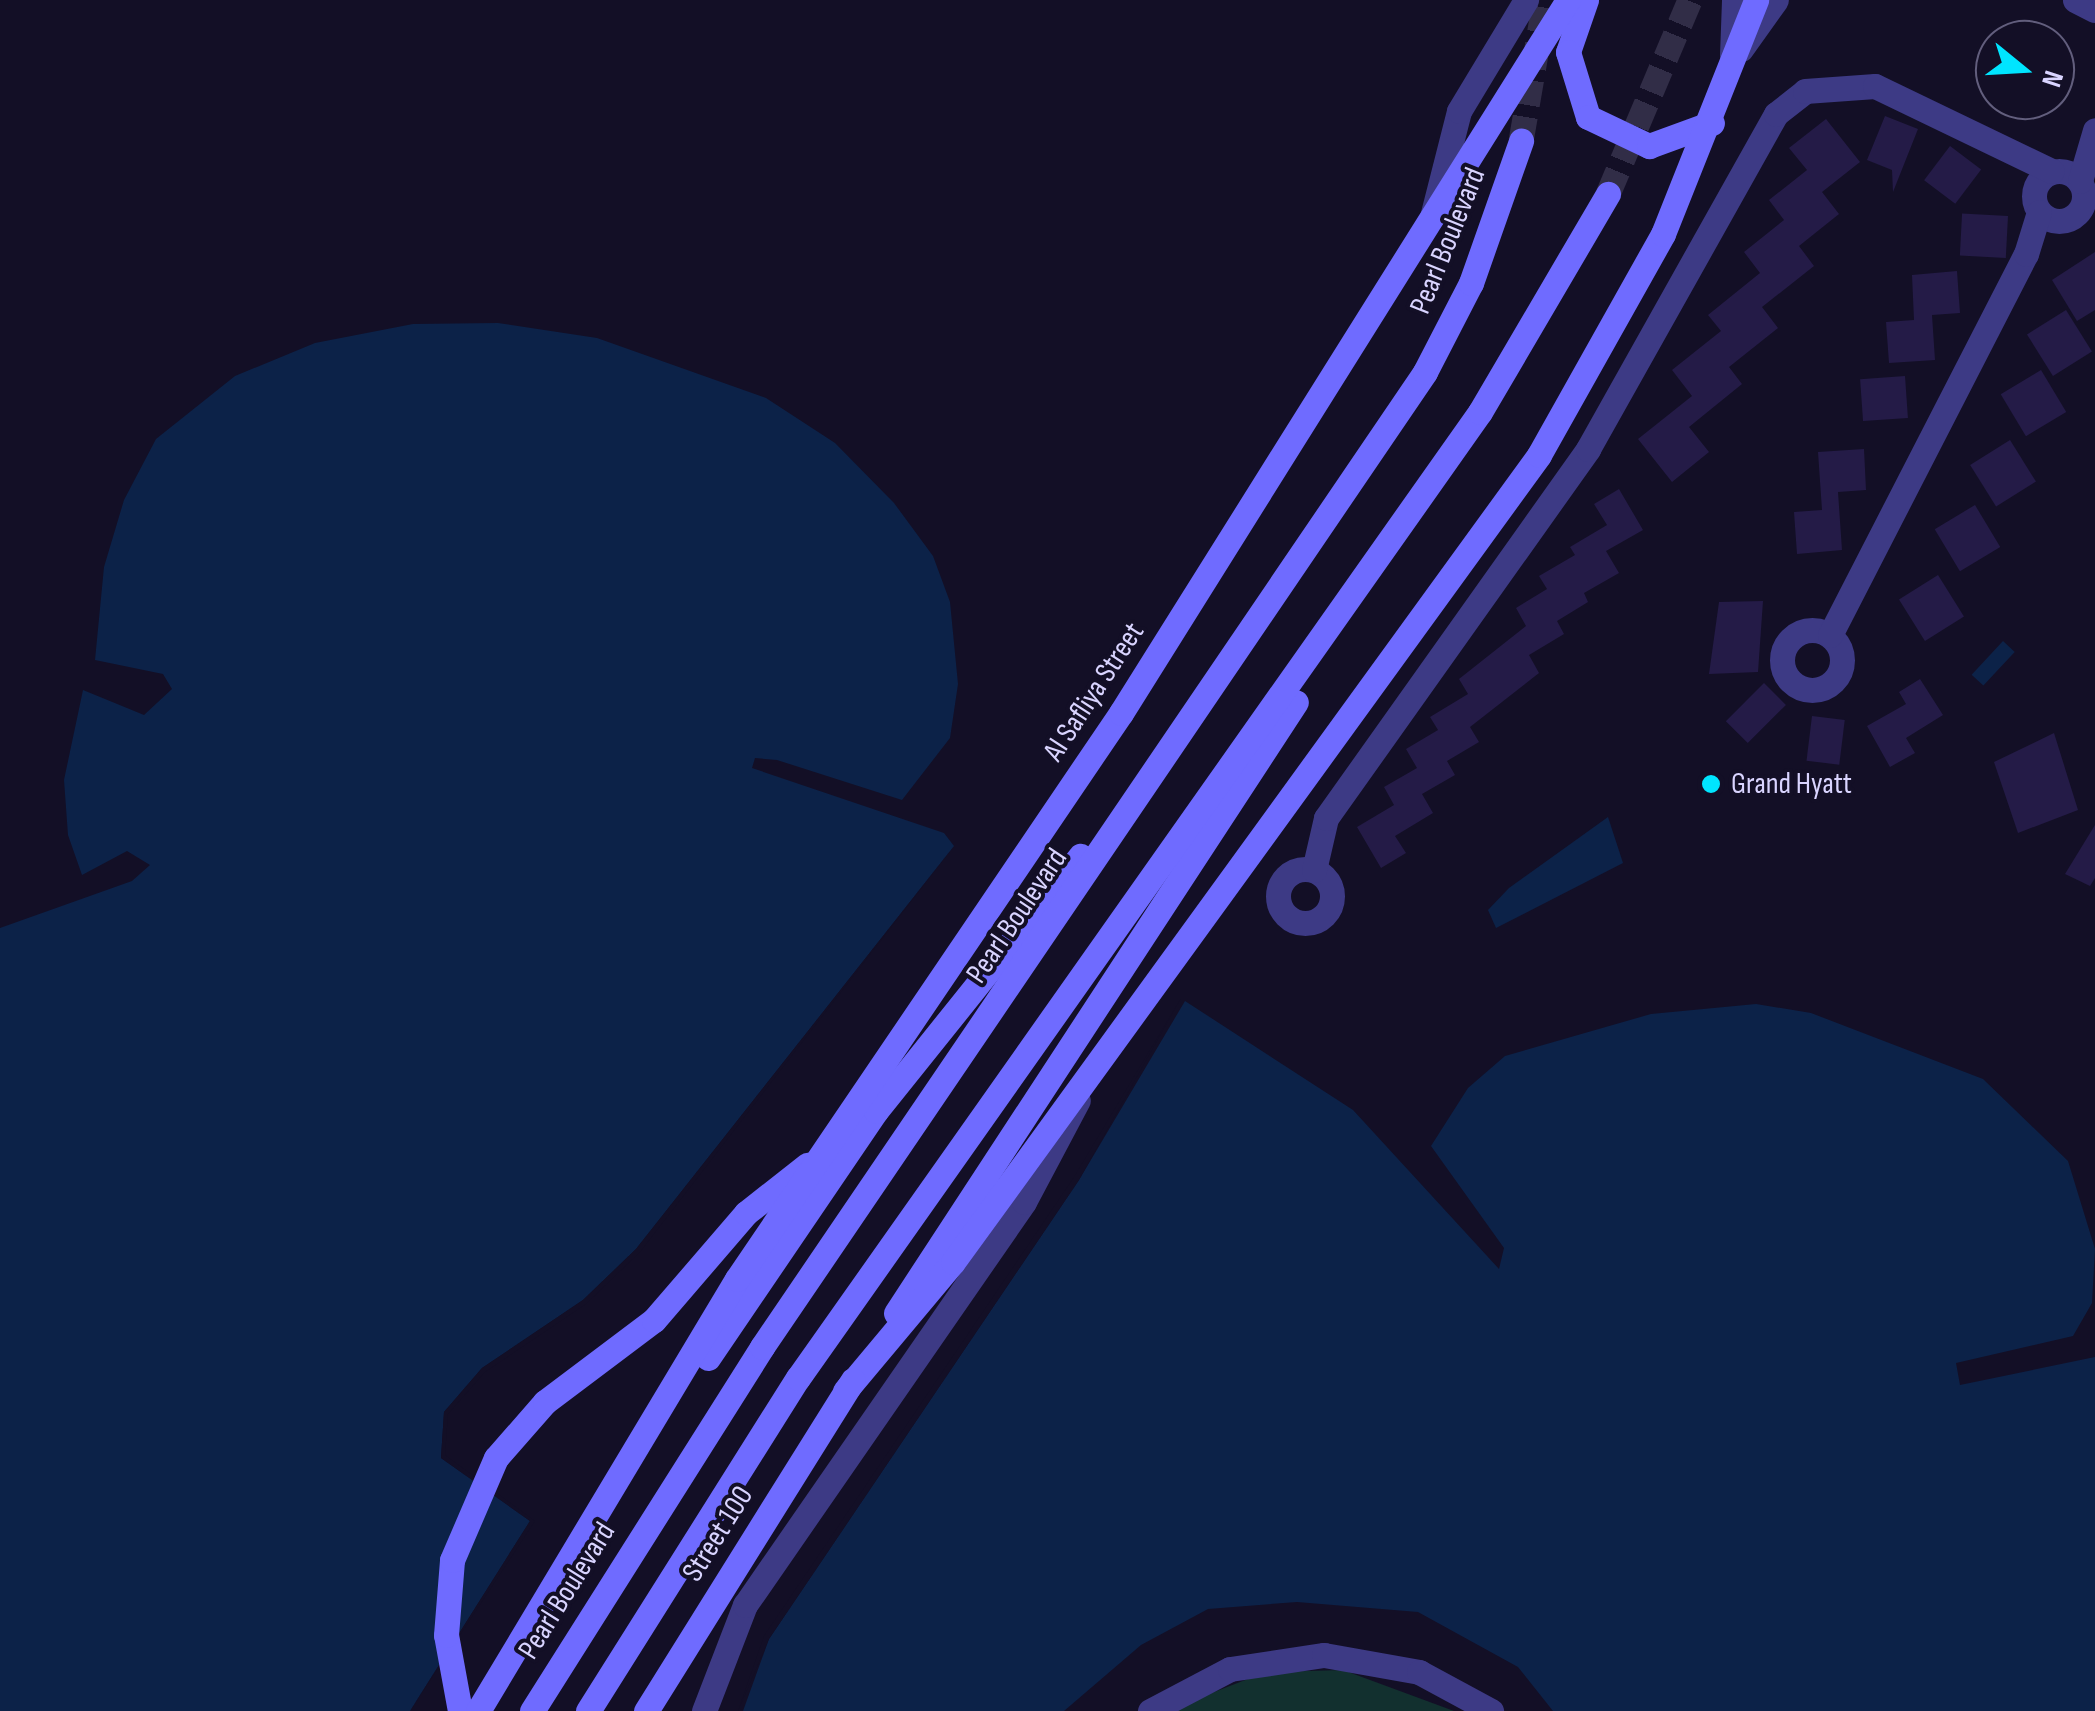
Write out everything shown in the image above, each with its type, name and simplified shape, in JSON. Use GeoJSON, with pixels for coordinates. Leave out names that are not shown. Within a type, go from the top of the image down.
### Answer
{"type":"FeatureCollection","features":[{"type":"Feature","properties":{"kind":"main road","name":"Al Safliya Street"},"geometry":{"type":"LineString","coordinates":[[664,1412],[816,1160],[1120,714],[1568,0]]}},
{"type":"Feature","properties":{"kind":"main road"},"geometry":{"type":"LineString","coordinates":[[1586,0],[1568,52],[1588,117],[1648,146],[1712,123]]}},
{"type":"Feature","properties":{"kind":"main road"},"geometry":{"type":"LineString","coordinates":[[845,1392],[925,1300],[1540,455],[1636,289],[1712,123],[1756,0]]}},
{"type":"Feature","properties":{"kind":"main road","name":"Pearl Boulevard"},"geometry":{"type":"LineString","coordinates":[[532,1711],[762,1348],[1425,372],[1472,283],[1521,141]]}},
{"type":"Feature","properties":{"kind":"main road"},"geometry":{"type":"LineString","coordinates":[[588,1711],[798,1378],[1315,654],[1542,316],[1608,194]]}},
{"type":"Feature","properties":{"kind":"main road"},"geometry":{"type":"LineString","coordinates":[[845,1392],[1274,742],[1315,654]]}},
{"type":"Feature","properties":{"kind":"main road"},"geometry":{"type":"LineString","coordinates":[[478,1711],[664,1412],[922,1050],[1192,714]]}},
{"type":"Feature","properties":{"kind":"main road"},"geometry":{"type":"LineString","coordinates":[[460,1711],[446,1635],[452,1560],[477,1490],[545,1402],[642,1330],[754,1205],[816,1160]]}},
{"type":"Feature","properties":{"kind":"main road","name":"Street 100"},"geometry":{"type":"LineString","coordinates":[[646,1711],[845,1392]]}},
{"type":"Feature","properties":{"kind":"street"},"geometry":{"type":"LineString","coordinates":[[1432,220],[1459,111],[1526,0]]}},
{"type":"Feature","properties":{"kind":"street"},"geometry":{"type":"LineString","coordinates":[[1734,0],[1737,59]]}},
{"type":"Feature","properties":{"kind":"street"},"geometry":{"type":"LineString","coordinates":[[1737,59],[1776,0]]}},
{"type":"Feature","properties":{"kind":"street"},"geometry":{"type":"LineString","coordinates":[[2075,0],[2095,10]]}},
{"type":"Feature","properties":{"kind":"street"},"geometry":{"type":"LineString","coordinates":[[1314,870],[1326,818],[1588,449],[1776,114],[1805,91],[1875,86],[2005,153],[2068,196]]}},
{"type":"Feature","properties":{"kind":"street"},"geometry":{"type":"LineString","coordinates":[[1830,635],[2026,254],[2068,196],[2094,131]]}},
{"type":"Feature","properties":{"kind":"street"},"geometry":{"type":"LineString","coordinates":[[704,1711],[738,1615],[1024,1202],[1088,1074]]}},
{"type":"Feature","properties":{"kind":"street"},"geometry":{"type":"LineString","coordinates":[[1150,1711],[1230,1669],[1324,1654],[1418,1672],[1491,1711]]}},
{"type":"Feature","properties":{"kind":"green space"},"geometry":{"type":"Polygon","coordinates":[[[1343,1670],[1454,1711],[1165,1711],[1266,1672],[1343,1670]]]}},
{"type":"Feature","properties":{"kind":"water"},"geometry":{"type":"Polygon","coordinates":[[[498,323],[597,338],[766,398],[835,443],[894,503],[933,556],[950,602],[958,684],[950,738],[902,800],[777,760],[755,758],[752,768],[944,833],[954,846],[636,1249],[583,1300],[482,1368],[444,1412],[441,1458],[530,1521],[410,1711],[0,1711],[0,928],[132,881],[150,865],[127,851],[82,875],[68,835],[64,780],[83,690],[144,715],[172,689],[163,674],[95,660],[104,567],[124,500],[156,439],[235,376],[315,343],[413,324],[498,323]]]}},
{"type":"Feature","properties":{"kind":"water"},"geometry":{"type":"Polygon","coordinates":[[[2003,641],[2015,652],[1983,686],[1972,675],[2003,641]]]}},
{"type":"Feature","properties":{"kind":"water"},"geometry":{"type":"Polygon","coordinates":[[[1608,817],[1623,863],[1496,928],[1488,910],[1509,888],[1608,817]]]}},
{"type":"Feature","properties":{"kind":"water"},"geometry":{"type":"Polygon","coordinates":[[[1185,1001],[1353,1110],[1499,1269],[1504,1248],[1431,1146],[1468,1088],[1505,1056],[1651,1014],[1756,1004],[1811,1013],[1983,1079],[2068,1161],[2095,1249],[2092,1303],[2073,1336],[1956,1363],[1960,1385],[2095,1357],[2095,1711],[1553,1711],[1518,1667],[1418,1612],[1297,1602],[1208,1609],[1141,1645],[1064,1711],[743,1711],[769,1639],[1079,1180],[1185,1001]]]}},
{"type":"Feature","properties":{"kind":"pier"},"geometry":{"type":"Polygon","coordinates":[[[954,846],[640,1252],[586,1304],[485,1372],[448,1414],[445,1455],[535,1521],[410,1711],[530,1521],[441,1458],[444,1412],[482,1368],[583,1300],[636,1249],[954,846]]]}},
{"type":"Feature","properties":{"kind":"pier"},"geometry":{"type":"Polygon","coordinates":[[[1181,998],[1079,1180],[769,1639],[738,1711],[764,1636],[1074,1177],[1181,998]]]}},
{"type":"Feature","properties":{"kind":"building"},"geometry":{"type":"Polygon","coordinates":[[[1885,116],[1918,129],[1893,192],[1892,170],[1867,160],[1885,116]]]}},
{"type":"Feature","properties":{"kind":"building"},"geometry":{"type":"Polygon","coordinates":[[[1826,119],[1860,162],[1822,192],[1839,214],[1799,246],[1814,266],[1762,307],[1778,328],[1729,367],[1742,384],[1689,427],[1709,452],[1672,482],[1638,439],[1692,396],[1672,370],[1721,331],[1708,315],[1760,273],[1744,252],[1784,220],[1769,200],[1807,170],[1789,148],[1826,119]]]}},
{"type":"Feature","properties":{"kind":"building"},"geometry":{"type":"Polygon","coordinates":[[[1950,146],[1981,169],[1955,204],[1924,180],[1950,146]]]}},
{"type":"Feature","properties":{"kind":"building"},"geometry":{"type":"Polygon","coordinates":[[[1962,214],[2008,216],[2006,258],[1960,256],[1962,214]]]}},
{"type":"Feature","properties":{"kind":"building"},"geometry":{"type":"Polygon","coordinates":[[[2095,252],[2095,310],[2077,321],[2052,280],[2095,252]]]}},
{"type":"Feature","properties":{"kind":"building"},"geometry":{"type":"Polygon","coordinates":[[[1957,271],[1960,313],[1932,315],[1935,360],[1889,363],[1886,322],[1914,320],[1912,275],[1957,271]]]}},
{"type":"Feature","properties":{"kind":"building"},"geometry":{"type":"Polygon","coordinates":[[[2066,310],[2092,352],[2053,376],[2027,334],[2066,310]]]}},
{"type":"Feature","properties":{"kind":"building"},"geometry":{"type":"Polygon","coordinates":[[[2041,370],[2066,412],[2026,436],[2001,394],[2041,370]]]}},
{"type":"Feature","properties":{"kind":"building"},"geometry":{"type":"Polygon","coordinates":[[[1905,376],[1908,418],[1863,421],[1860,379],[1905,376]]]}},
{"type":"Feature","properties":{"kind":"building"},"geometry":{"type":"Polygon","coordinates":[[[2010,440],[2036,482],[1996,506],[1970,465],[2010,440]]]}},
{"type":"Feature","properties":{"kind":"building"},"geometry":{"type":"Polygon","coordinates":[[[1864,449],[1866,490],[1838,492],[1842,550],[1797,554],[1794,512],[1822,510],[1818,452],[1864,449]]]}},
{"type":"Feature","properties":{"kind":"building"},"geometry":{"type":"Polygon","coordinates":[[[1619,489],[1643,530],[1606,551],[1619,573],[1584,593],[1588,602],[1557,621],[1564,634],[1529,655],[1539,673],[1470,727],[1479,742],[1447,761],[1455,775],[1422,794],[1433,813],[1395,836],[1406,853],[1381,868],[1357,827],[1394,805],[1384,787],[1417,768],[1406,749],[1438,730],[1430,717],[1468,694],[1459,679],[1526,626],[1516,608],[1547,589],[1539,576],[1575,555],[1570,547],[1607,525],[1594,504],[1619,489]]]}},
{"type":"Feature","properties":{"kind":"building"},"geometry":{"type":"Polygon","coordinates":[[[1975,505],[2000,547],[1960,571],[1935,529],[1975,505]]]}},
{"type":"Feature","properties":{"kind":"building"},"geometry":{"type":"Polygon","coordinates":[[[1938,575],[1964,617],[1925,641],[1899,599],[1938,575]]]}},
{"type":"Feature","properties":{"kind":"building"},"geometry":{"type":"Polygon","coordinates":[[[1763,601],[1758,672],[1709,674],[1719,602],[1763,601]]]}},
{"type":"Feature","properties":{"kind":"building"},"geometry":{"type":"Polygon","coordinates":[[[1920,679],[1943,715],[1906,738],[1915,753],[1890,767],[1867,726],[1906,704],[1899,692],[1920,679]]]}},
{"type":"Feature","properties":{"kind":"building"},"geometry":{"type":"Polygon","coordinates":[[[1764,683],[1786,705],[1748,743],[1726,721],[1764,683]]]}},
{"type":"Feature","properties":{"kind":"building"},"geometry":{"type":"Polygon","coordinates":[[[1812,716],[1845,720],[1839,765],[1807,761],[1812,716]]]}},
{"type":"Feature","properties":{"kind":"building"},"geometry":{"type":"Polygon","coordinates":[[[2054,733],[2078,810],[2018,833],[1994,762],[2054,733]]]}},
{"type":"Feature","properties":{"kind":"building"},"geometry":{"type":"Polygon","coordinates":[[[2095,825],[2095,878],[2090,886],[2065,874],[2095,825]]]}},
{"type":"Feature","properties":{"kind":"tunnel"},"geometry":{"type":"LineString","coordinates":[[1521,141],[1545,0]]}},
{"type":"Feature","properties":{"kind":"tunnel"},"geometry":{"type":"LineString","coordinates":[[1608,194],[1690,0]]}},
{"type":"Feature","properties":{"kind":"place","name":"Grand Hyatt"},"geometry":{"type":"Point","coordinates":[1711,784]}}]}
